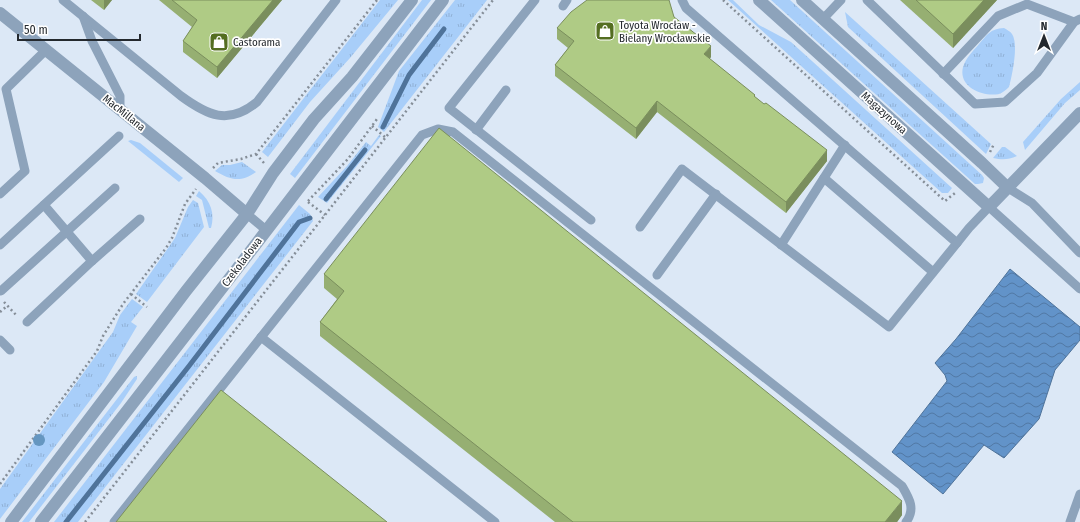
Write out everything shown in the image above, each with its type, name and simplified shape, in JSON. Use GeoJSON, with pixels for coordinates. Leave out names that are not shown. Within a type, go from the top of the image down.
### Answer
{"type":"FeatureCollection","features":[{"type":"Feature","properties":{"kind":"street"},"geometry":{"type":"LineString","coordinates":[[11,522],[186,291],[247,214],[273,173],[314,119],[352,77],[412,0]]}},
{"type":"Feature","properties":{"kind":"street","name":"Czekoladowa"},"geometry":{"type":"LineString","coordinates":[[41,522],[443,0]]}},
{"type":"Feature","properties":{"kind":"street","name":"Magazynowa"},"geometry":{"type":"LineString","coordinates":[[759,0],[989,207]]}},
{"type":"Feature","properties":{"kind":"street"},"geometry":{"type":"LineString","coordinates":[[802,0],[1008,188]]}},
{"type":"Feature","properties":{"kind":"street","name":"MacMillana"},"geometry":{"type":"LineString","coordinates":[[0,13],[205,178],[247,214]]}},
{"type":"Feature","properties":{"kind":"street"},"geometry":{"type":"LineString","coordinates":[[989,207],[1080,113]]}},
{"type":"Feature","properties":{"kind":"lane"},"geometry":{"type":"LineString","coordinates":[[63,0],[181,96],[201,110],[221,116],[242,112],[257,102],[336,0]]}},
{"type":"Feature","properties":{"kind":"lane"},"geometry":{"type":"LineString","coordinates":[[535,0],[449,108],[591,220]]}},
{"type":"Feature","properties":{"kind":"lane"},"geometry":{"type":"LineString","coordinates":[[682,0],[686,8],[957,243]]}},
{"type":"Feature","properties":{"kind":"lane"},"geometry":{"type":"LineString","coordinates":[[823,19],[841,0]]}},
{"type":"Feature","properties":{"kind":"lane"},"geometry":{"type":"LineString","coordinates":[[867,0],[943,74],[974,104],[1005,102],[1037,73],[1077,20],[1027,4],[998,16],[943,74]]}},
{"type":"Feature","properties":{"kind":"lane"},"geometry":{"type":"LineString","coordinates":[[82,15],[92,41],[120,96],[120,110]]}},
{"type":"Feature","properties":{"kind":"lane"},"geometry":{"type":"LineString","coordinates":[[0,194],[26,171],[6,89],[46,50]]}},
{"type":"Feature","properties":{"kind":"lane"},"geometry":{"type":"LineString","coordinates":[[476,130],[506,90]]}},
{"type":"Feature","properties":{"kind":"lane"},"geometry":{"type":"LineString","coordinates":[[114,522],[422,135],[438,129],[453,132],[902,486],[911,501],[910,516],[906,522]]}},
{"type":"Feature","properties":{"kind":"lane"},"geometry":{"type":"LineString","coordinates":[[0,245],[118,136]]}},
{"type":"Feature","properties":{"kind":"lane"},"geometry":{"type":"LineString","coordinates":[[781,245],[845,145]]}},
{"type":"Feature","properties":{"kind":"lane"},"geometry":{"type":"LineString","coordinates":[[640,227],[682,169],[889,327],[969,228],[989,207],[1078,288],[1080,297]]}},
{"type":"Feature","properties":{"kind":"lane"},"geometry":{"type":"LineString","coordinates":[[824,178],[933,272]]}},
{"type":"Feature","properties":{"kind":"lane"},"geometry":{"type":"LineString","coordinates":[[1,291],[115,188]]}},
{"type":"Feature","properties":{"kind":"lane"},"geometry":{"type":"LineString","coordinates":[[1008,188],[1032,203],[1080,253]]}},
{"type":"Feature","properties":{"kind":"lane"},"geometry":{"type":"LineString","coordinates":[[657,275],[716,194]]}},
{"type":"Feature","properties":{"kind":"lane"},"geometry":{"type":"LineString","coordinates":[[44,205],[92,261]]}},
{"type":"Feature","properties":{"kind":"lane"},"geometry":{"type":"LineString","coordinates":[[247,214],[266,230]]}},
{"type":"Feature","properties":{"kind":"lane"},"geometry":{"type":"LineString","coordinates":[[27,322],[92,261],[140,219]]}},
{"type":"Feature","properties":{"kind":"lane"},"geometry":{"type":"LineString","coordinates":[[261,337],[495,522]]}},
{"type":"Feature","properties":{"kind":"lane"},"geometry":{"type":"LineString","coordinates":[[0,340],[10,350]]}},
{"type":"Feature","properties":{"kind":"lane"},"geometry":{"type":"LineString","coordinates":[[1070,522],[1080,494]]}},
{"type":"Feature","properties":{"kind":"path"},"geometry":{"type":"LineString","coordinates":[[212,169],[218,163],[241,159],[256,154],[377,0]]}},
{"type":"Feature","properties":{"kind":"path"},"geometry":{"type":"LineString","coordinates":[[85,522],[493,0]]}},
{"type":"Feature","properties":{"kind":"path"},"geometry":{"type":"LineString","coordinates":[[723,0],[945,201],[956,192]]}},
{"type":"Feature","properties":{"kind":"path"},"geometry":{"type":"LineString","coordinates":[[308,202],[348,159],[377,119]]}},
{"type":"Feature","properties":{"kind":"path"},"geometry":{"type":"LineString","coordinates":[[372,126],[386,138]]}},
{"type":"Feature","properties":{"kind":"path"},"geometry":{"type":"LineString","coordinates":[[989,155],[994,144]]}},
{"type":"Feature","properties":{"kind":"path"},"geometry":{"type":"LineString","coordinates":[[0,484],[97,351],[103,336],[123,304],[166,248],[172,238],[185,204],[197,189]]}},
{"type":"Feature","properties":{"kind":"path"},"geometry":{"type":"LineString","coordinates":[[131,294],[147,307]]}},
{"type":"Feature","properties":{"kind":"path"},"geometry":{"type":"LineString","coordinates":[[0,312],[8,306]]}},
{"type":"Feature","properties":{"kind":"green space"},"geometry":{"type":"Polygon","coordinates":[[[380,0],[398,0],[350,58],[310,102],[268,157],[262,152],[380,0]]]}},
{"type":"Feature","properties":{"kind":"green space"},"geometry":{"type":"Polygon","coordinates":[[[422,0],[431,0],[295,178],[290,174],[422,0]]]}},
{"type":"Feature","properties":{"kind":"green space"},"geometry":{"type":"Polygon","coordinates":[[[455,0],[487,0],[384,132],[378,127],[399,71],[455,0]]]}},
{"type":"Feature","properties":{"kind":"green space"},"geometry":{"type":"Polygon","coordinates":[[[728,0],[733,0],[759,25],[791,42],[952,188],[948,193],[942,193],[728,0]]]}},
{"type":"Feature","properties":{"kind":"green space"},"geometry":{"type":"Polygon","coordinates":[[[771,0],[790,0],[982,175],[984,178],[983,183],[975,184],[771,0]]]}},
{"type":"Feature","properties":{"kind":"green space"},"geometry":{"type":"Polygon","coordinates":[[[845,12],[991,144],[986,154],[848,27],[845,12]]]}},
{"type":"Feature","properties":{"kind":"green space"},"geometry":{"type":"Polygon","coordinates":[[[1004,28],[1012,34],[1015,45],[1012,75],[1009,87],[999,94],[992,95],[979,92],[968,85],[964,80],[962,74],[963,67],[970,55],[987,35],[992,31],[1004,28]]]}},
{"type":"Feature","properties":{"kind":"green space"},"geometry":{"type":"Polygon","coordinates":[[[1080,82],[1080,90],[1065,103],[1025,150],[1023,142],[1061,99],[1080,82]]]}},
{"type":"Feature","properties":{"kind":"green space"},"geometry":{"type":"Polygon","coordinates":[[[379,135],[381,136],[327,203],[318,197],[347,166],[366,142],[371,146],[379,135]]]}},
{"type":"Feature","properties":{"kind":"green space"},"geometry":{"type":"Polygon","coordinates":[[[131,140],[140,143],[183,178],[179,182],[128,141],[131,140]]]}},
{"type":"Feature","properties":{"kind":"green space"},"geometry":{"type":"Polygon","coordinates":[[[1002,147],[1005,147],[1017,156],[1005,159],[993,158],[1002,147]]]}},
{"type":"Feature","properties":{"kind":"green space"},"geometry":{"type":"Polygon","coordinates":[[[242,162],[256,172],[245,178],[236,179],[215,171],[222,165],[242,162]]]}},
{"type":"Feature","properties":{"kind":"green space"},"geometry":{"type":"Polygon","coordinates":[[[199,191],[209,203],[211,208],[211,228],[209,228],[202,200],[196,196],[199,191]]]}},
{"type":"Feature","properties":{"kind":"green space"},"geometry":{"type":"Polygon","coordinates":[[[193,200],[198,203],[204,227],[147,302],[136,294],[175,238],[188,207],[193,200]]]}},
{"type":"Feature","properties":{"kind":"green space"},"geometry":{"type":"Polygon","coordinates":[[[299,205],[310,214],[313,221],[78,522],[54,522],[299,205]]]}},
{"type":"Feature","properties":{"kind":"green space"},"geometry":{"type":"Polygon","coordinates":[[[132,299],[143,307],[131,322],[137,326],[104,382],[0,519],[0,489],[113,332],[120,315],[132,299]]]}},
{"type":"Feature","properties":{"kind":"green space"},"geometry":{"type":"Polygon","coordinates":[[[137,376],[137,379],[121,403],[29,522],[22,522],[134,377],[137,376]]]}},
{"type":"Feature","properties":{"kind":"water"},"geometry":{"type":"Polygon","coordinates":[[[1010,269],[1080,327],[1080,340],[1055,370],[1039,419],[1004,458],[984,445],[943,494],[892,452],[947,381],[945,375],[935,363],[956,339],[1010,269]]]}},
{"type":"Feature","properties":{"kind":"building","name":"Castorama"},"geometry":{"type":"Polygon","coordinates":[[[172,0],[273,0],[217,67],[183,41],[197,20],[172,0]]]}},
{"type":"Feature","properties":{"kind":"building"},"geometry":{"type":"Polygon","coordinates":[[[587,0],[669,0],[674,17],[711,46],[704,54],[764,104],[766,103],[827,150],[786,202],[657,101],[636,128],[555,65],[574,41],[557,28],[571,12],[587,0]]]}},
{"type":"Feature","properties":{"kind":"building"},"geometry":{"type":"Polygon","coordinates":[[[916,0],[984,0],[953,34],[916,0]]]}},
{"type":"Feature","properties":{"kind":"building"},"geometry":{"type":"Polygon","coordinates":[[[439,128],[902,501],[885,522],[573,522],[320,322],[344,291],[324,274],[439,128]]]}},
{"type":"Feature","properties":{"kind":"building"},"geometry":{"type":"Polygon","coordinates":[[[221,390],[387,522],[116,522],[221,390]]]}},
{"type":"Feature","properties":{"kind":"waterway"},"geometry":{"type":"LineString","coordinates":[[383,127],[409,75],[444,29]]}},
{"type":"Feature","properties":{"kind":"waterway"},"geometry":{"type":"LineString","coordinates":[[326,199],[365,150]]}},
{"type":"Feature","properties":{"kind":"waterway"},"geometry":{"type":"LineString","coordinates":[[66,522],[189,366],[299,222],[310,218]]}},
{"type":"Feature","properties":{"kind":"place","name":"Toyota Wrocław - Bielany Wrocławskie"},"geometry":{"type":"Point","coordinates":[605,31]}},
{"type":"Feature","properties":{"kind":"place","name":"Castorama"},"geometry":{"type":"Point","coordinates":[219,42]}}]}
